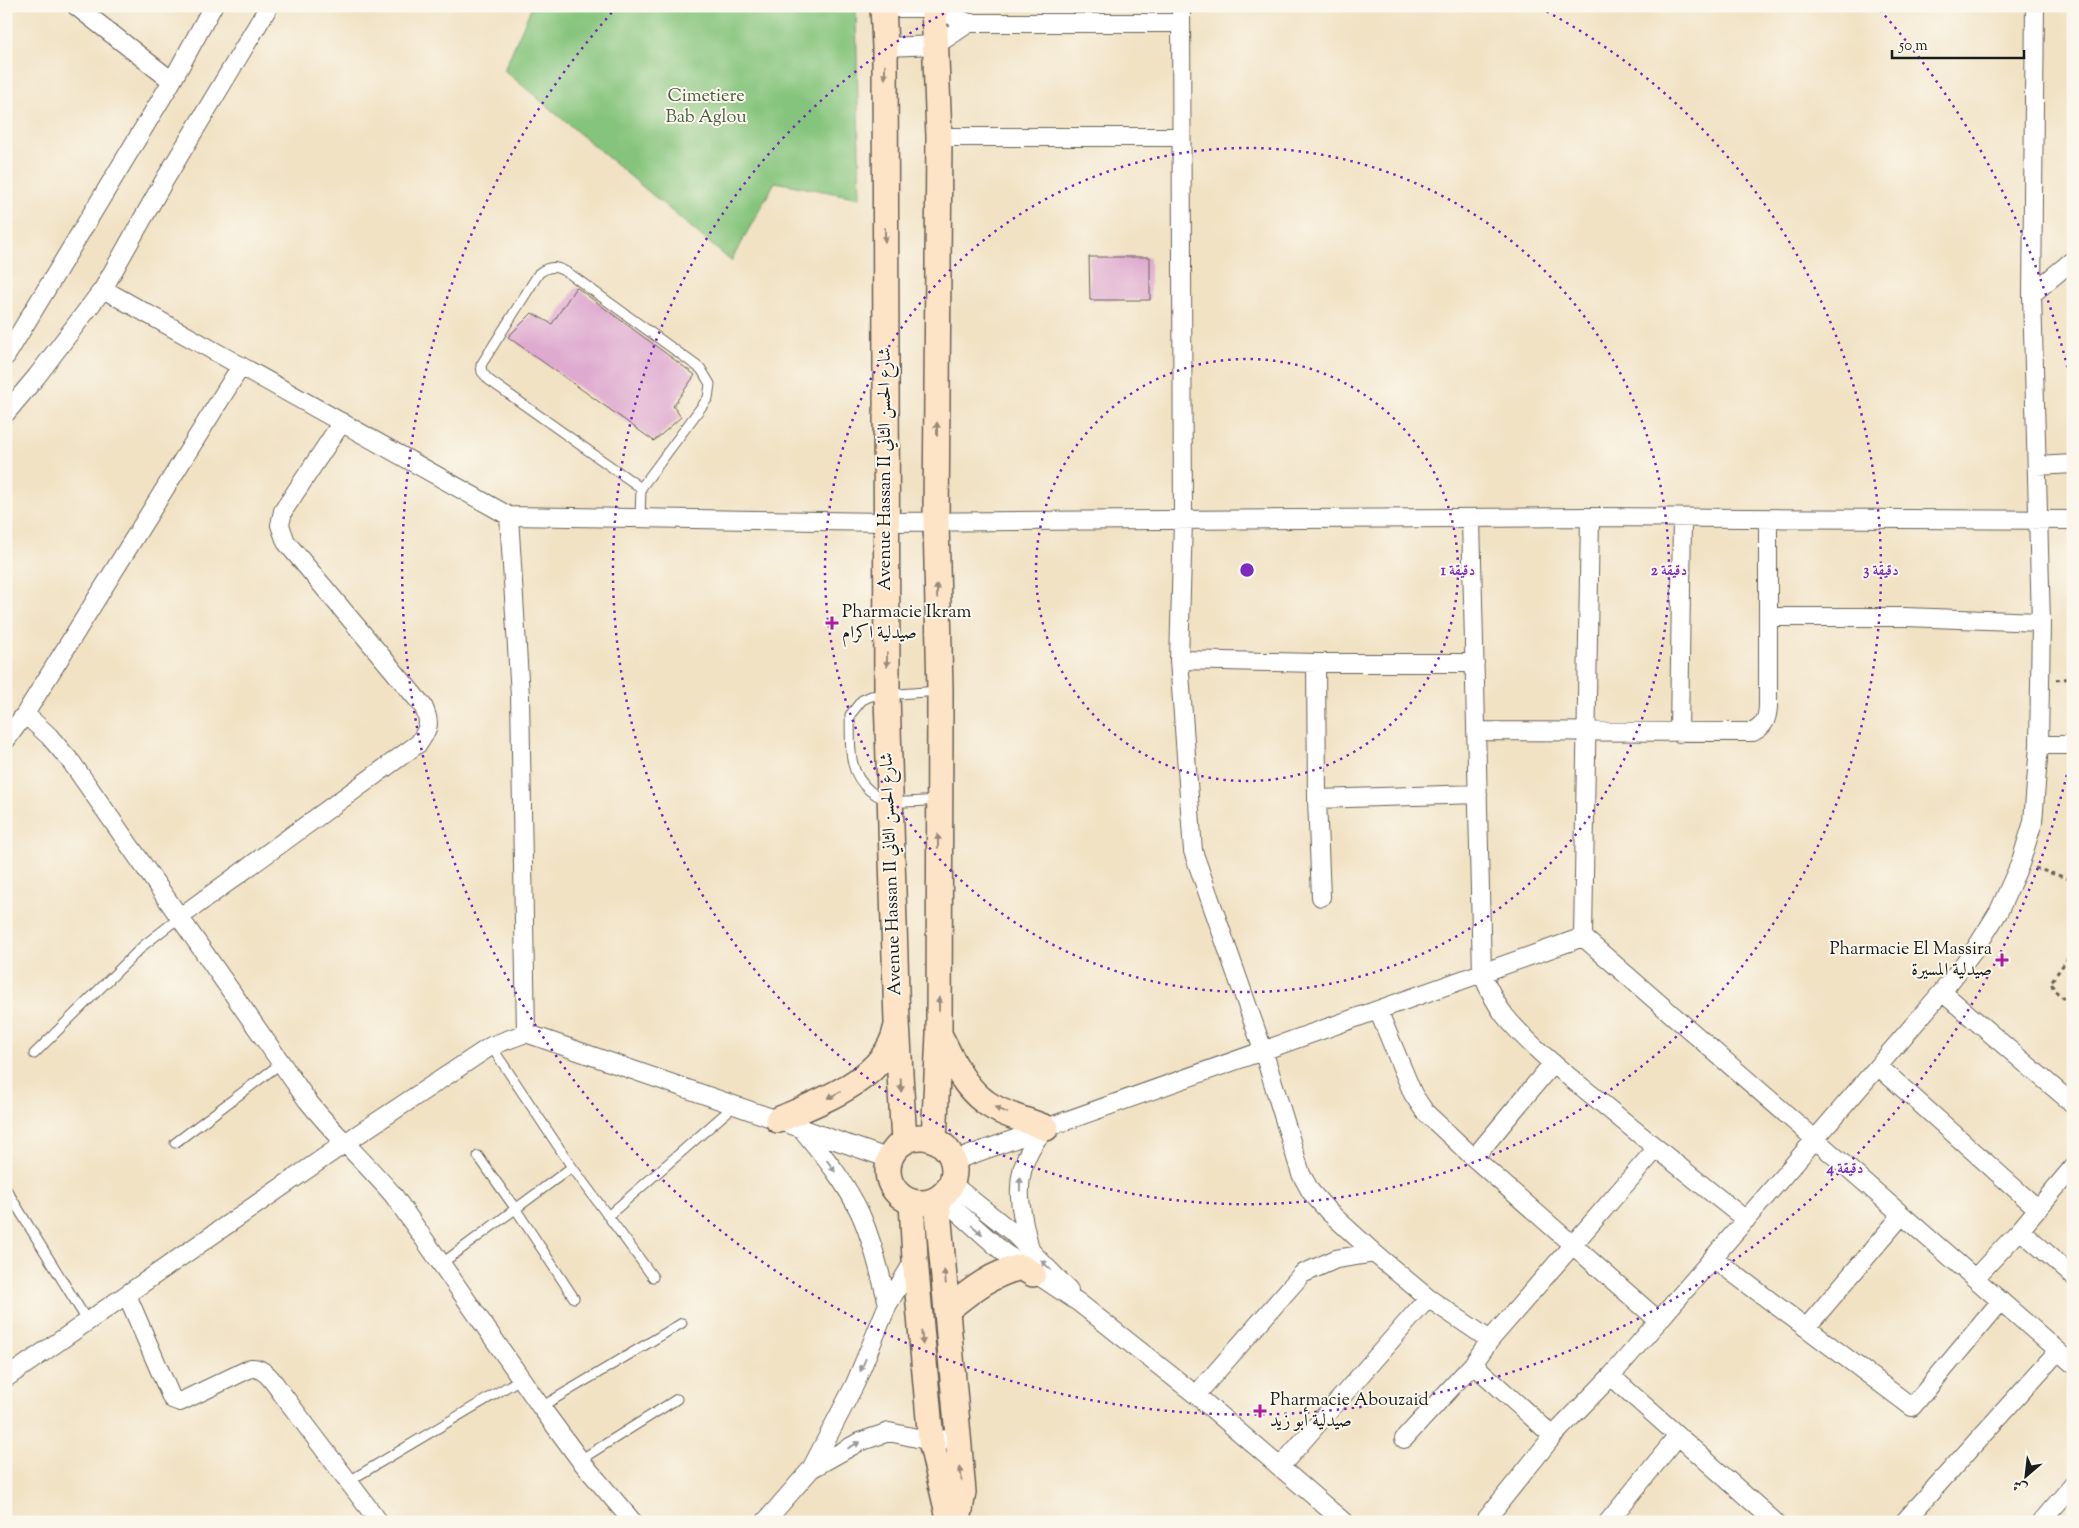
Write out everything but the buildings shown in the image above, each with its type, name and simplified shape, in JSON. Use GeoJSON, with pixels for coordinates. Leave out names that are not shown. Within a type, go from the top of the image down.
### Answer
{"type":"FeatureCollection","features":[{"type":"Feature","properties":{"kind":"street"},"geometry":{"type":"LineString","coordinates":[[76,6],[172,80]]}},
{"type":"Feature","properties":{"kind":"street"},"geometry":{"type":"LineString","coordinates":[[6,356],[172,80],[213,6]]}},
{"type":"Feature","properties":{"kind":"street"},"geometry":{"type":"LineString","coordinates":[[6,412],[37,376],[103,289],[164,181],[269,6]]}},
{"type":"Feature","properties":{"kind":"street"},"geometry":{"type":"LineString","coordinates":[[1484,1522],[1553,1436],[1611,1376],[1942,992],[1976,948],[1999,911],[2020,864],[2033,822],[2039,745],[2041,622],[2032,294],[2035,6]]}},
{"type":"Feature","properties":{"kind":"street"},"geometry":{"type":"LineString","coordinates":[[883,7],[934,7],[969,23],[1181,15],[1183,521],[1179,660],[1193,851],[1263,1050],[1301,1174],[1312,1192],[1328,1211],[1374,1253],[1428,1298],[1490,1340]]}},
{"type":"Feature","properties":{"kind":"street","name":"Avenue Hassan II شارع الحسن الثاني"},"geometry":{"type":"LineString","coordinates":[[883,7],[885,46],[887,695],[898,1022],[897,1150]]}},
{"type":"Feature","properties":{"kind":"street"},"geometry":{"type":"LineString","coordinates":[[934,7],[939,137],[936,521],[940,691],[938,800],[939,1034],[934,1140]]}},
{"type":"Feature","properties":{"kind":"street"},"geometry":{"type":"LineString","coordinates":[[885,46],[936,45],[969,23]]}},
{"type":"Feature","properties":{"kind":"street"},"geometry":{"type":"LineString","coordinates":[[939,137],[1180,137]]}},
{"type":"Feature","properties":{"kind":"street"},"geometry":{"type":"LineString","coordinates":[[2032,294],[2073,260]]}},
{"type":"Feature","properties":{"kind":"street"},"geometry":{"type":"LineString","coordinates":[[103,289],[509,516],[886,522],[1590,518],[2073,520]]}},
{"type":"Feature","properties":{"kind":"street"},"geometry":{"type":"LineString","coordinates":[[6,740],[241,366]]}},
{"type":"Feature","properties":{"kind":"street"},"geometry":{"type":"LineString","coordinates":[[180,918],[419,743],[427,732],[429,718],[423,706],[286,542],[280,525],[283,511],[342,422]]}},
{"type":"Feature","properties":{"kind":"street"},"geometry":{"type":"LineString","coordinates":[[2037,466],[2073,464]]}},
{"type":"Feature","properties":{"kind":"street"},"geometry":{"type":"LineString","coordinates":[[509,516],[520,696],[526,1033]]}},
{"type":"Feature","properties":{"kind":"street"},"geometry":{"type":"LineString","coordinates":[[1590,518],[1583,937],[2073,1364]]}},
{"type":"Feature","properties":{"kind":"street"},"geometry":{"type":"LineString","coordinates":[[1679,733],[1682,518]]}},
{"type":"Feature","properties":{"kind":"street"},"geometry":{"type":"LineString","coordinates":[[1476,731],[1753,732],[1765,724],[1768,717],[1768,519]]}},
{"type":"Feature","properties":{"kind":"street"},"geometry":{"type":"LineString","coordinates":[[1471,520],[1482,973],[1493,997],[1505,1015],[1553,1063],[1656,1149],[1746,1220]]}},
{"type":"Feature","properties":{"kind":"street"},"geometry":{"type":"LineString","coordinates":[[1768,618],[1905,617],[2041,622]]}},
{"type":"Feature","properties":{"kind":"street"},"geometry":{"type":"LineString","coordinates":[[1179,660],[1316,663],[1475,662]]}},
{"type":"Feature","properties":{"kind":"street"},"geometry":{"type":"LineString","coordinates":[[1316,663],[1320,897]]}},
{"type":"Feature","properties":{"kind":"street"},"geometry":{"type":"LineString","coordinates":[[24,714],[49,736],[72,763],[280,1064],[327,1126],[372,1170],[394,1196],[580,1460],[632,1522]]}},
{"type":"Feature","properties":{"kind":"street"},"geometry":{"type":"LineString","coordinates":[[2039,745],[2073,745]]}},
{"type":"Feature","properties":{"kind":"street"},"geometry":{"type":"LineString","coordinates":[[1317,799],[1478,794]]}},
{"type":"Feature","properties":{"kind":"street"},"geometry":{"type":"LineString","coordinates":[[958,1522],[963,1492],[948,1309],[946,1185],[942,1145],[934,1140],[919,1137],[897,1150],[888,1170],[890,1182],[897,1193],[912,1202],[925,1203],[946,1185],[1052,1126],[1583,937]]}},
{"type":"Feature","properties":{"kind":"street"},"geometry":{"type":"LineString","coordinates":[[1942,992],[2069,1094]]}},
{"type":"Feature","properties":{"kind":"street"},"geometry":{"type":"LineString","coordinates":[[1378,1010],[1412,1094],[1425,1112],[1572,1246],[1658,1321]]}},
{"type":"Feature","properties":{"kind":"street"},"geometry":{"type":"LineString","coordinates":[[790,1124],[867,1073],[893,1043],[898,1022]]}},
{"type":"Feature","properties":{"kind":"street"},"geometry":{"type":"LineString","coordinates":[[8,1372],[88,1322],[345,1143],[491,1046],[526,1033],[790,1124],[897,1150]]}},
{"type":"Feature","properties":{"kind":"street"},"geometry":{"type":"LineString","coordinates":[[939,1034],[958,1072],[985,1102],[1003,1112],[1052,1126]]}},
{"type":"Feature","properties":{"kind":"street"},"geometry":{"type":"LineString","coordinates":[[1474,1158],[1553,1063]]}},
{"type":"Feature","properties":{"kind":"street"},"geometry":{"type":"LineString","coordinates":[[1878,1066],[2038,1209]]}},
{"type":"Feature","properties":{"kind":"street"},"geometry":{"type":"LineString","coordinates":[[790,1124],[845,1186],[860,1213],[888,1304]]}},
{"type":"Feature","properties":{"kind":"street"},"geometry":{"type":"LineString","coordinates":[[1030,1249],[1020,1209],[1020,1175],[1024,1159],[1041,1133],[1052,1126]]}},
{"type":"Feature","properties":{"kind":"street"},"geometry":{"type":"LineString","coordinates":[[1404,1439],[1473,1364],[1490,1340],[1656,1149]]}},
{"type":"Feature","properties":{"kind":"street"},"geometry":{"type":"LineString","coordinates":[[1975,1278],[2020,1230],[2073,1167]]}},
{"type":"Feature","properties":{"kind":"street"},"geometry":{"type":"LineString","coordinates":[[946,1185],[1012,1232],[1064,1283],[1078,1302]]}},
{"type":"Feature","properties":{"kind":"street"},"geometry":{"type":"LineString","coordinates":[[946,1185],[978,1230],[1033,1274]]}},
{"type":"Feature","properties":{"kind":"street"},"geometry":{"type":"LineString","coordinates":[[912,1202],[931,1441],[950,1522]]}},
{"type":"Feature","properties":{"kind":"street"},"geometry":{"type":"LineString","coordinates":[[1806,1328],[1902,1215]]}},
{"type":"Feature","properties":{"kind":"street"},"geometry":{"type":"LineString","coordinates":[[2020,1230],[2073,1276]]}},
{"type":"Feature","properties":{"kind":"street"},"geometry":{"type":"LineString","coordinates":[[1196,1395],[1302,1274],[1336,1259],[1374,1253]]}},
{"type":"Feature","properties":{"kind":"street"},"geometry":{"type":"LineString","coordinates":[[765,1522],[812,1469],[855,1384],[888,1304],[915,1258]]}},
{"type":"Feature","properties":{"kind":"street"},"geometry":{"type":"LineString","coordinates":[[1713,1258],[1912,1407],[2002,1301]]}},
{"type":"Feature","properties":{"kind":"street"},"geometry":{"type":"LineString","coordinates":[[948,1309],[980,1283],[1005,1270],[1021,1267],[1078,1302],[1196,1395],[1344,1522]]}},
{"type":"Feature","properties":{"kind":"street"},"geometry":{"type":"LineString","coordinates":[[127,1295],[169,1396],[174,1401],[180,1402],[251,1368],[258,1368],[280,1391],[379,1522]]}},
{"type":"Feature","properties":{"kind":"street"},"geometry":{"type":"LineString","coordinates":[[1280,1467],[1428,1298]]}},
{"type":"Feature","properties":{"kind":"street"},"geometry":{"type":"LineString","coordinates":[[1904,1522],[2058,1350]]}},
{"type":"Feature","properties":{"kind":"street"},"geometry":{"type":"LineString","coordinates":[[1473,1364],[1553,1436]]}},
{"type":"Feature","properties":{"kind":"street"},"geometry":{"type":"LineString","coordinates":[[1611,1376],[1775,1522]]}},
{"type":"Feature","properties":{"kind":"street"},"geometry":{"type":"LineString","coordinates":[[812,1469],[859,1442],[889,1432],[931,1441],[958,1438]]}},
{"type":"Feature","properties":{"kind":"street"},"geometry":{"type":"LineString","coordinates":[[1608,1522],[1678,1436]]}},
{"type":"Feature","properties":{"kind":"street"},"geometry":{"type":"LineString","coordinates":[[2041,1522],[2073,1485]]}},
{"type":"Feature","properties":{"kind":"lane"},"geometry":{"type":"LineString","coordinates":[[640,517],[641,488],[708,398],[710,384],[708,377],[701,369],[570,274],[556,266],[546,268],[539,273],[481,365],[482,372],[489,380],[641,488]]}},
{"type":"Feature","properties":{"kind":"lane"},"geometry":{"type":"LineString","coordinates":[[938,800],[890,802],[874,794],[864,786],[852,765],[850,715],[855,706],[871,696],[940,691]]}},
{"type":"Feature","properties":{"kind":"lane"},"geometry":{"type":"LineString","coordinates":[[34,1054],[138,951],[166,926],[180,918]]}},
{"type":"Feature","properties":{"kind":"lane"},"geometry":{"type":"LineString","coordinates":[[491,1046],[572,1167],[653,1277]]}},
{"type":"Feature","properties":{"kind":"lane"},"geometry":{"type":"LineString","coordinates":[[175,1143],[280,1064]]}},
{"type":"Feature","properties":{"kind":"lane"},"geometry":{"type":"LineString","coordinates":[[608,1216],[735,1105]]}},
{"type":"Feature","properties":{"kind":"lane"},"geometry":{"type":"LineString","coordinates":[[478,1156],[515,1208],[574,1298]]}},
{"type":"Feature","properties":{"kind":"lane"},"geometry":{"type":"LineString","coordinates":[[441,1264],[572,1167]]}},
{"type":"Feature","properties":{"kind":"lane"},"geometry":{"type":"LineString","coordinates":[[6,1188],[88,1322]]}},
{"type":"Feature","properties":{"kind":"lane"},"geometry":{"type":"LineString","coordinates":[[542,1407],[682,1324]]}},
{"type":"Feature","properties":{"kind":"lane"},"geometry":{"type":"LineString","coordinates":[[349,1481],[522,1378]]}},
{"type":"Feature","properties":{"kind":"lane"},"geometry":{"type":"LineString","coordinates":[[580,1460],[677,1399]]}},
{"type":"Feature","properties":{"kind":"path"},"geometry":{"type":"LineString","coordinates":[[2020,864],[2073,880]]}},
{"type":"Feature","properties":{"kind":"path"},"geometry":{"type":"LineString","coordinates":[[2073,951],[2051,982],[2054,990],[2073,1006]]}},
{"type":"Feature","properties":{"kind":"green space","name":"Cimetiere Bab Aglou"},"geometry":{"type":"Polygon","coordinates":[[[532,6],[856,6],[860,198],[775,182],[731,261],[504,70],[532,6]]]}},
{"type":"Feature","properties":{"kind":"place","name":"Pharmacie Ikram صيدلية اكرام"},"geometry":{"type":"Point","coordinates":[832,623]}},
{"type":"Feature","properties":{"kind":"place","name":"Pharmacie El Massira صيدلية المسيرة"},"geometry":{"type":"Point","coordinates":[2002,960]}},
{"type":"Feature","properties":{"kind":"place","name":"Pharmacie Abouzaid صيدلية أبو زيد"},"geometry":{"type":"Point","coordinates":[1260,1411]}}]}
